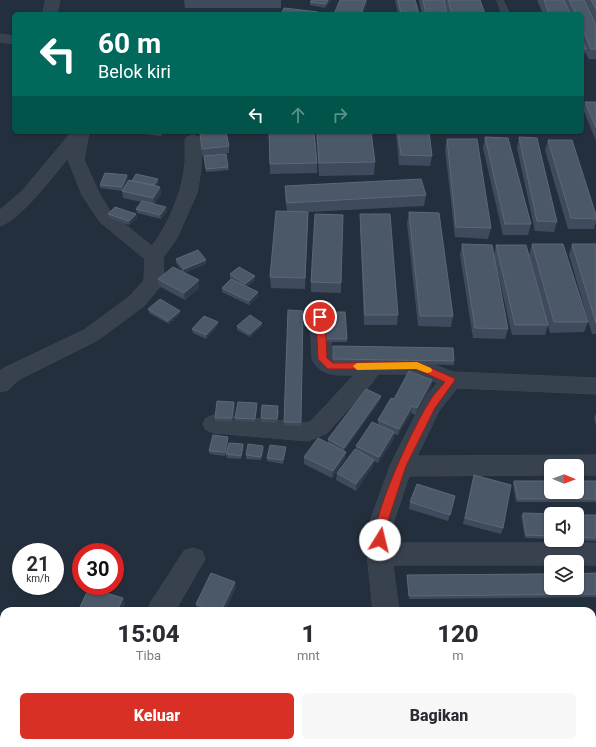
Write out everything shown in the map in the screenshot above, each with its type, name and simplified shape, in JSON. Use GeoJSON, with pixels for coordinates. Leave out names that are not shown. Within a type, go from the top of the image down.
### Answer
{"type":"FeatureCollection","features":[{"type":"Feature","properties":{"kind":"street"},"geometry":{"type":"LineString","coordinates":[[50,12],[53,0]]}},
{"type":"Feature","properties":{"kind":"street"},"geometry":{"type":"LineString","coordinates":[[0,38],[12,40]]}},
{"type":"Feature","properties":{"kind":"street"},"geometry":{"type":"LineString","coordinates":[[0,220],[28,195],[79,134]]}},
{"type":"Feature","properties":{"kind":"street"},"geometry":{"type":"LineString","coordinates":[[81,134],[76,160],[91,195],[106,218],[154,257]]}},
{"type":"Feature","properties":{"kind":"street"},"geometry":{"type":"LineString","coordinates":[[0,384],[11,374],[91,335],[137,301],[154,282],[154,257],[168,238],[188,193],[193,170],[193,140]]}},
{"type":"Feature","properties":{"kind":"street"},"geometry":{"type":"LineString","coordinates":[[320,317],[322,359],[331,366],[417,366],[451,380],[596,386]]}},
{"type":"Feature","properties":{"kind":"street"},"geometry":{"type":"LineString","coordinates":[[214,424],[308,432],[319,427],[365,377],[372,366]]}},
{"type":"Feature","properties":{"kind":"street"},"geometry":{"type":"LineString","coordinates":[[386,607],[379,554],[380,527],[401,466],[431,406],[451,380]]}},
{"type":"Feature","properties":{"kind":"street"},"geometry":{"type":"LineString","coordinates":[[401,466],[596,465]]}},
{"type":"Feature","properties":{"kind":"street"},"geometry":{"type":"LineString","coordinates":[[379,554],[596,554]]}},
{"type":"Feature","properties":{"kind":"street"},"geometry":{"type":"LineString","coordinates":[[163,607],[193,559]]}},
{"type":"Feature","properties":{"kind":"lane"},"geometry":{"type":"LineString","coordinates":[[500,0],[505,12]]}},
{"type":"Feature","properties":{"kind":"building"},"geometry":{"type":"Polygon","coordinates":[[[312,0],[328,0],[326,4],[310,2],[312,0]]]}},
{"type":"Feature","properties":{"kind":"building"},"geometry":{"type":"Polygon","coordinates":[[[340,0],[366,0],[362,12],[335,12],[340,0]]]}},
{"type":"Feature","properties":{"kind":"building"},"geometry":{"type":"Polygon","coordinates":[[[398,0],[415,0],[418,12],[401,12],[398,0]]]}},
{"type":"Feature","properties":{"kind":"building"},"geometry":{"type":"Polygon","coordinates":[[[423,0],[444,0],[447,12],[426,12],[423,0]]]}},
{"type":"Feature","properties":{"kind":"building"},"geometry":{"type":"Polygon","coordinates":[[[448,0],[480,0],[484,12],[451,12],[448,0]]]}},
{"type":"Feature","properties":{"kind":"building"},"geometry":{"type":"Polygon","coordinates":[[[544,0],[564,0],[569,12],[548,12],[544,0]]]}},
{"type":"Feature","properties":{"kind":"building"},"geometry":{"type":"Polygon","coordinates":[[[569,0],[584,0],[596,25],[596,49],[591,49],[584,33],[584,12],[575,12],[569,0]]]}},
{"type":"Feature","properties":{"kind":"building"},"geometry":{"type":"Polygon","coordinates":[[[591,0],[596,0],[596,9],[591,0]]]}},
{"type":"Feature","properties":{"kind":"building"},"geometry":{"type":"Polygon","coordinates":[[[284,8],[318,12],[282,12],[284,8]]]}},
{"type":"Feature","properties":{"kind":"building"},"geometry":{"type":"Polygon","coordinates":[[[585,102],[596,102],[596,128],[585,102]]]}},
{"type":"Feature","properties":{"kind":"building"},"geometry":{"type":"Polygon","coordinates":[[[200,134],[226,134],[229,146],[202,149],[200,134]]]}},
{"type":"Feature","properties":{"kind":"building"},"geometry":{"type":"Polygon","coordinates":[[[269,134],[314,134],[317,163],[270,164],[269,134]]]}},
{"type":"Feature","properties":{"kind":"building"},"geometry":{"type":"Polygon","coordinates":[[[317,134],[371,134],[375,162],[319,163],[317,134]]]}},
{"type":"Feature","properties":{"kind":"building"},"geometry":{"type":"Polygon","coordinates":[[[398,134],[429,134],[432,156],[401,155],[398,134]]]}},
{"type":"Feature","properties":{"kind":"building"},"geometry":{"type":"Polygon","coordinates":[[[485,137],[508,138],[531,224],[505,224],[485,137]]]}},
{"type":"Feature","properties":{"kind":"building"},"geometry":{"type":"Polygon","coordinates":[[[519,137],[537,138],[557,222],[537,221],[519,137]]]}},
{"type":"Feature","properties":{"kind":"building"},"geometry":{"type":"Polygon","coordinates":[[[447,139],[477,139],[491,228],[456,227],[447,139]]]}},
{"type":"Feature","properties":{"kind":"building"},"geometry":{"type":"Polygon","coordinates":[[[548,140],[572,140],[596,219],[571,218],[548,140]]]}},
{"type":"Feature","properties":{"kind":"building"},"geometry":{"type":"Polygon","coordinates":[[[226,154],[228,167],[206,169],[204,156],[226,154]]]}},
{"type":"Feature","properties":{"kind":"building"},"geometry":{"type":"Polygon","coordinates":[[[105,173],[127,175],[122,187],[100,185],[105,173]]]}},
{"type":"Feature","properties":{"kind":"building"},"geometry":{"type":"Polygon","coordinates":[[[136,174],[158,179],[154,185],[132,181],[136,174]]]}},
{"type":"Feature","properties":{"kind":"building"},"geometry":{"type":"Polygon","coordinates":[[[421,179],[426,195],[287,203],[285,186],[421,179]]]}},
{"type":"Feature","properties":{"kind":"building"},"geometry":{"type":"Polygon","coordinates":[[[129,180],[160,187],[153,198],[122,191],[129,180]]]}},
{"type":"Feature","properties":{"kind":"building"},"geometry":{"type":"Polygon","coordinates":[[[142,201],[166,207],[160,215],[136,209],[142,201]]]}},
{"type":"Feature","properties":{"kind":"building"},"geometry":{"type":"Polygon","coordinates":[[[115,207],[136,214],[129,221],[108,214],[115,207]]]}},
{"type":"Feature","properties":{"kind":"building"},"geometry":{"type":"Polygon","coordinates":[[[276,211],[308,212],[305,278],[270,277],[276,211]]]}},
{"type":"Feature","properties":{"kind":"building"},"geometry":{"type":"Polygon","coordinates":[[[409,212],[439,213],[453,316],[420,316],[409,212]]]}},
{"type":"Feature","properties":{"kind":"building"},"geometry":{"type":"Polygon","coordinates":[[[315,214],[343,215],[341,283],[311,282],[315,214]]]}},
{"type":"Feature","properties":{"kind":"building"},"geometry":{"type":"Polygon","coordinates":[[[360,214],[390,214],[398,315],[365,315],[360,214]]]}},
{"type":"Feature","properties":{"kind":"building"},"geometry":{"type":"Polygon","coordinates":[[[462,244],[492,245],[508,329],[475,328],[462,244]]]}},
{"type":"Feature","properties":{"kind":"building"},"geometry":{"type":"Polygon","coordinates":[[[532,244],[563,244],[588,322],[554,322],[532,244]]]}},
{"type":"Feature","properties":{"kind":"building"},"geometry":{"type":"Polygon","coordinates":[[[572,244],[596,244],[596,323],[572,244]]]}},
{"type":"Feature","properties":{"kind":"building"},"geometry":{"type":"Polygon","coordinates":[[[496,245],[526,245],[548,325],[515,325],[496,245]]]}},
{"type":"Feature","properties":{"kind":"building"},"geometry":{"type":"Polygon","coordinates":[[[198,250],[206,260],[184,269],[176,259],[198,250]]]}},
{"type":"Feature","properties":{"kind":"building"},"geometry":{"type":"Polygon","coordinates":[[[173,267],[199,280],[184,293],[158,279],[173,267]]]}},
{"type":"Feature","properties":{"kind":"building"},"geometry":{"type":"Polygon","coordinates":[[[239,267],[255,276],[245,284],[230,274],[239,267]]]}},
{"type":"Feature","properties":{"kind":"building"},"geometry":{"type":"Polygon","coordinates":[[[231,279],[258,292],[249,301],[222,288],[231,279]]]}},
{"type":"Feature","properties":{"kind":"building"},"geometry":{"type":"Polygon","coordinates":[[[160,299],[180,311],[168,321],[148,309],[160,299]]]}},
{"type":"Feature","properties":{"kind":"building"},"geometry":{"type":"Polygon","coordinates":[[[288,310],[303,311],[301,422],[284,422],[288,310]]]}},
{"type":"Feature","properties":{"kind":"building"},"geometry":{"type":"Polygon","coordinates":[[[325,312],[345,312],[347,339],[325,339],[325,312]]]}},
{"type":"Feature","properties":{"kind":"building"},"geometry":{"type":"Polygon","coordinates":[[[250,315],[262,323],[250,334],[237,326],[250,315]]]}},
{"type":"Feature","properties":{"kind":"building"},"geometry":{"type":"Polygon","coordinates":[[[204,316],[218,322],[206,335],[192,329],[204,316]]]}},
{"type":"Feature","properties":{"kind":"building"},"geometry":{"type":"Polygon","coordinates":[[[333,346],[453,348],[454,361],[333,359],[333,346]]]}},
{"type":"Feature","properties":{"kind":"building"},"geometry":{"type":"Polygon","coordinates":[[[409,371],[432,380],[417,408],[412,406],[399,429],[378,420],[391,398],[394,399],[409,371]]]}},
{"type":"Feature","properties":{"kind":"building"},"geometry":{"type":"Polygon","coordinates":[[[366,389],[381,396],[344,448],[328,439],[366,389]]]}},
{"type":"Feature","properties":{"kind":"building"},"geometry":{"type":"Polygon","coordinates":[[[217,401],[234,402],[232,418],[215,418],[217,401]]]}},
{"type":"Feature","properties":{"kind":"building"},"geometry":{"type":"Polygon","coordinates":[[[238,402],[257,403],[255,419],[235,418],[238,402]]]}},
{"type":"Feature","properties":{"kind":"building"},"geometry":{"type":"Polygon","coordinates":[[[262,405],[278,406],[277,419],[261,418],[262,405]]]}},
{"type":"Feature","properties":{"kind":"building"},"geometry":{"type":"Polygon","coordinates":[[[372,422],[394,432],[379,457],[356,446],[372,422]]]}},
{"type":"Feature","properties":{"kind":"building"},"geometry":{"type":"Polygon","coordinates":[[[213,435],[228,437],[225,452],[209,451],[213,435]]]}},
{"type":"Feature","properties":{"kind":"building"},"geometry":{"type":"Polygon","coordinates":[[[318,438],[346,452],[333,471],[304,457],[318,438]]]}},
{"type":"Feature","properties":{"kind":"building"},"geometry":{"type":"Polygon","coordinates":[[[229,443],[243,444],[241,456],[226,454],[229,443]]]}},
{"type":"Feature","properties":{"kind":"building"},"geometry":{"type":"Polygon","coordinates":[[[248,444],[263,446],[261,457],[246,455],[248,444]]]}},
{"type":"Feature","properties":{"kind":"building"},"geometry":{"type":"Polygon","coordinates":[[[270,445],[286,447],[283,460],[267,458],[270,445]]]}},
{"type":"Feature","properties":{"kind":"building"},"geometry":{"type":"Polygon","coordinates":[[[355,449],[374,460],[356,484],[337,473],[355,449]]]}},
{"type":"Feature","properties":{"kind":"building"},"geometry":{"type":"Polygon","coordinates":[[[474,475],[511,485],[503,528],[465,518],[474,475]]]}},
{"type":"Feature","properties":{"kind":"building"},"geometry":{"type":"Polygon","coordinates":[[[514,481],[544,481],[544,499],[518,499],[514,481]]]}},
{"type":"Feature","properties":{"kind":"building"},"geometry":{"type":"Polygon","coordinates":[[[584,481],[596,481],[596,499],[584,499],[584,481]]]}},
{"type":"Feature","properties":{"kind":"building"},"geometry":{"type":"Polygon","coordinates":[[[417,484],[455,496],[450,515],[410,502],[417,484]]]}},
{"type":"Feature","properties":{"kind":"building"},"geometry":{"type":"Polygon","coordinates":[[[523,513],[544,514],[544,536],[526,535],[523,513]]]}},
{"type":"Feature","properties":{"kind":"building"},"geometry":{"type":"Polygon","coordinates":[[[584,515],[596,515],[596,538],[584,537],[584,515]]]}},
{"type":"Feature","properties":{"kind":"building"},"geometry":{"type":"Polygon","coordinates":[[[211,573],[235,582],[223,607],[204,607],[196,604],[211,573]]]}},
{"type":"Feature","properties":{"kind":"building"},"geometry":{"type":"Polygon","coordinates":[[[596,573],[596,594],[584,594],[584,574],[596,573]]]}},
{"type":"Feature","properties":{"kind":"building"},"geometry":{"type":"Polygon","coordinates":[[[544,574],[544,595],[409,596],[407,575],[544,574]]]}},
{"type":"Feature","properties":{"kind":"building"},"geometry":{"type":"Polygon","coordinates":[[[86,595],[113,595],[123,598],[119,607],[80,607],[86,595]]]}},
{"type":"Feature","properties":{"kind":"slow traffic"},"geometry":{"type":"LineString","coordinates":[[357,366],[417,366],[427,370]]}},
{"type":"Feature","properties":{"kind":"route"},"geometry":{"type":"LineString","coordinates":[[320,317],[322,359],[331,366],[417,366],[451,380],[431,406],[401,466],[380,527],[380,540]]}}]}
